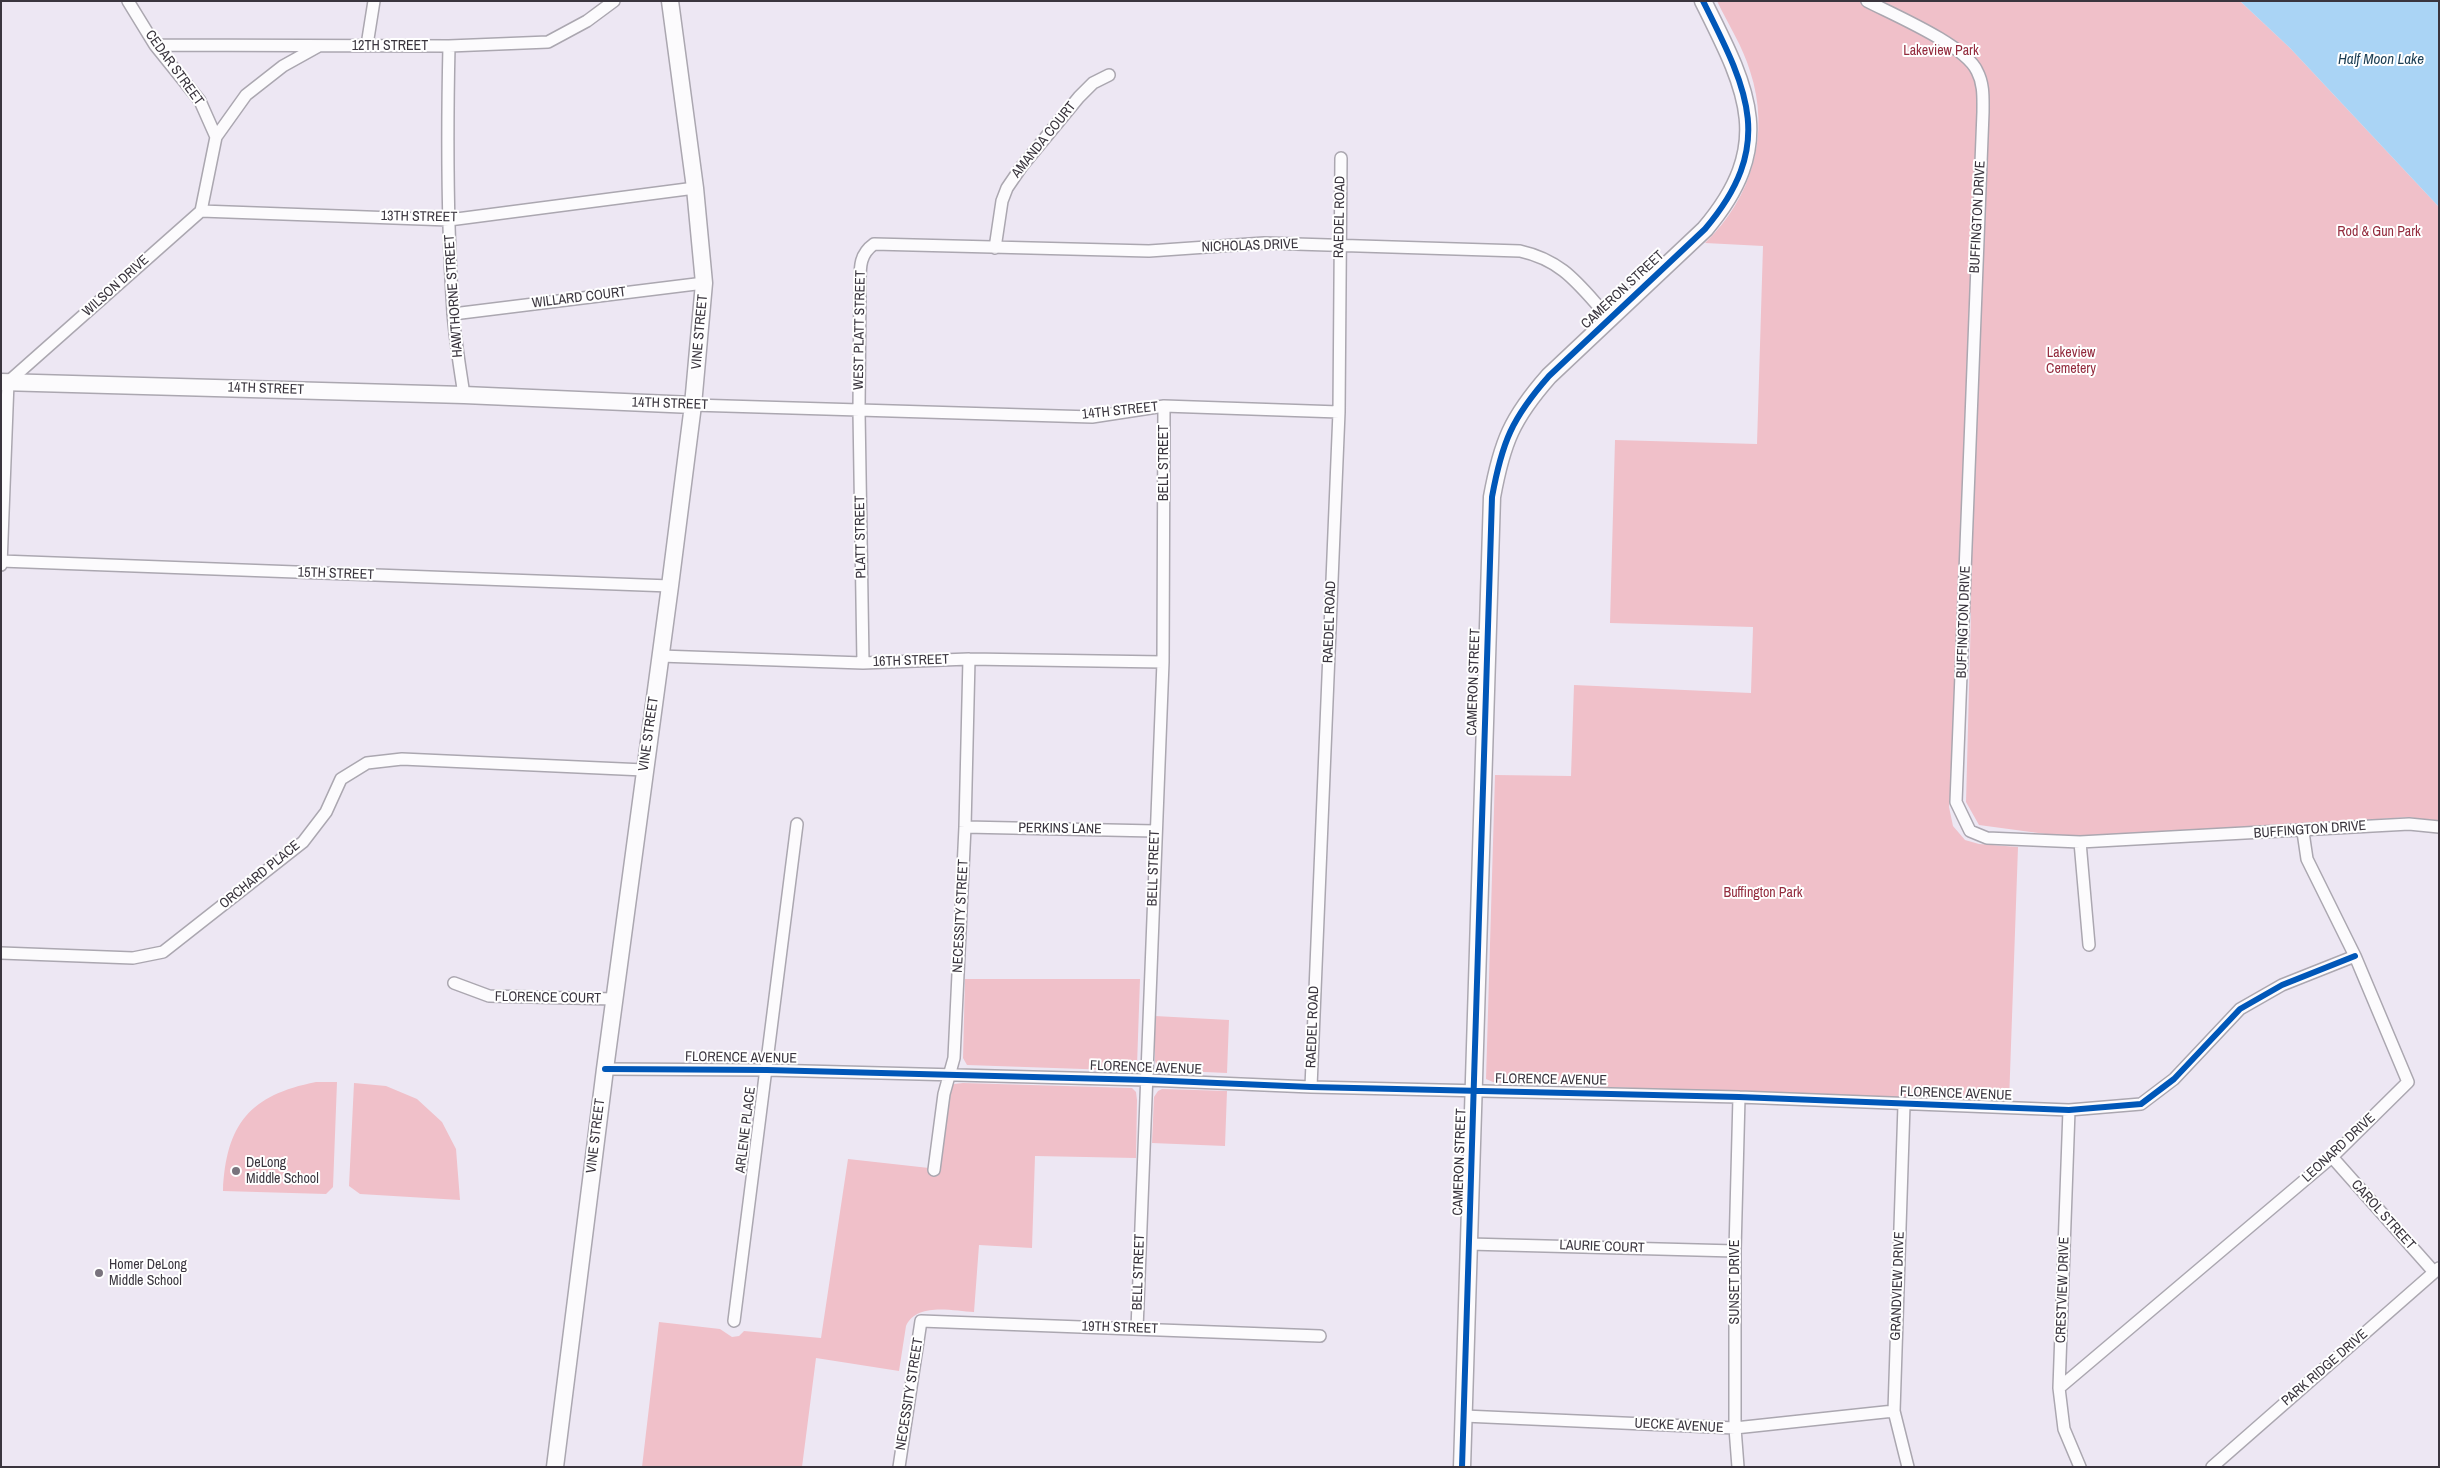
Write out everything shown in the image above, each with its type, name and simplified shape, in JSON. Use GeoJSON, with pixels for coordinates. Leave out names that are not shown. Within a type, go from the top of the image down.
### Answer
{"type":"FeatureCollection","features":[{"type":"Feature","properties":{"kind":"street","name":"CEDAR STREET"},"geometry":{"type":"LineString","coordinates":[[128,1],[155,45],[200,102],[216,137]]}},
{"type":"Feature","properties":{"kind":"street"},"geometry":{"type":"LineString","coordinates":[[367,45],[374,1]]}},
{"type":"Feature","properties":{"kind":"street","name":"12TH STREET"},"geometry":{"type":"LineString","coordinates":[[155,45],[449,46],[548,42],[587,21],[614,1]]}},
{"type":"Feature","properties":{"kind":"street","name":"VINE STREET"},"geometry":{"type":"LineString","coordinates":[[555,1467],[614,999],[693,405],[704,283],[695,188],[670,1]]}},
{"type":"Feature","properties":{"kind":"street","name":"CAMERON STREET"},"geometry":{"type":"LineString","coordinates":[[1462,1467],[1494,488],[1499,459],[1514,422],[1528,400],[1549,376],[1705,229],[1717,214],[1739,176],[1745,154],[1748,129],[1747,104],[1733,61],[1703,1]]}},
{"type":"Feature","properties":{"kind":"street","name":"BUFFINGTON DRIVE"},"geometry":{"type":"LineString","coordinates":[[1867,1],[1922,29],[1969,58],[1982,83],[1983,112],[1956,802],[1970,832],[1987,838],[2080,842],[2304,832],[2409,824],[2439,828]]}},
{"type":"Feature","properties":{"kind":"street"},"geometry":{"type":"LineString","coordinates":[[201,210],[216,137],[246,96],[283,66],[319,46]]}},
{"type":"Feature","properties":{"kind":"street","name":"HAWTHORNE STREET"},"geometry":{"type":"LineString","coordinates":[[449,46],[447,132],[453,314],[464,395]]}},
{"type":"Feature","properties":{"kind":"street","name":"AMANDA COURT"},"geometry":{"type":"LineString","coordinates":[[995,248],[1002,201],[1007,188],[1022,166],[1079,97],[1093,83],[1109,75]]}},
{"type":"Feature","properties":{"kind":"street","name":"RAEDEL ROAD"},"geometry":{"type":"LineString","coordinates":[[1310,1086],[1339,412],[1341,158]]}},
{"type":"Feature","properties":{"kind":"street","name":"13TH STREET"},"geometry":{"type":"LineString","coordinates":[[201,210],[449,220],[695,188]]}},
{"type":"Feature","properties":{"kind":"street","name":"WILSON DRIVE"},"geometry":{"type":"LineString","coordinates":[[5,382],[201,210]]}},
{"type":"Feature","properties":{"kind":"street","name":"NICHOLAS DRIVE"},"geometry":{"type":"LineString","coordinates":[[866,250],[874,244],[1149,251],[1238,244],[1340,245],[1520,251],[1557,264],[1610,320]]}},
{"type":"Feature","properties":{"kind":"street","name":"WEST PLATT STREET"},"geometry":{"type":"LineString","coordinates":[[859,411],[861,262],[866,250]]}},
{"type":"Feature","properties":{"kind":"street","name":"WILLARD COURT"},"geometry":{"type":"LineString","coordinates":[[453,314],[704,283]]}},
{"type":"Feature","properties":{"kind":"street"},"geometry":{"type":"LineString","coordinates":[[1,562],[5,382]]}},
{"type":"Feature","properties":{"kind":"street","name":"14TH STREET"},"geometry":{"type":"LineString","coordinates":[[5,382],[464,395],[859,411],[1092,416],[1164,406],[1339,412]]}},
{"type":"Feature","properties":{"kind":"street","name":"BELL STREET"},"geometry":{"type":"LineString","coordinates":[[1136,1329],[1163,662],[1164,406]]}},
{"type":"Feature","properties":{"kind":"street","name":"PLATT STREET"},"geometry":{"type":"LineString","coordinates":[[859,411],[862,663]]}},
{"type":"Feature","properties":{"kind":"street","name":"15TH STREET"},"geometry":{"type":"LineString","coordinates":[[1,562],[670,586]]}},
{"type":"Feature","properties":{"kind":"street","name":"16TH STREET"},"geometry":{"type":"LineString","coordinates":[[660,656],[862,663],[969,659],[1163,662]]}},
{"type":"Feature","properties":{"kind":"street","name":"NECESSITY STREET"},"geometry":{"type":"LineString","coordinates":[[934,1170],[944,1094],[954,1058],[965,827],[969,659]]}},
{"type":"Feature","properties":{"kind":"street","name":"ORCHARD PLACE"},"geometry":{"type":"LineString","coordinates":[[1,953],[133,958],[163,952],[303,842],[326,812],[341,778],[367,763],[402,759],[644,770]]}},
{"type":"Feature","properties":{"kind":"street","name":"ARLENE PLACE"},"geometry":{"type":"LineString","coordinates":[[734,1320],[797,824]]}},
{"type":"Feature","properties":{"kind":"street","name":"PERKINS LANE"},"geometry":{"type":"LineString","coordinates":[[965,827],[1155,831]]}},
{"type":"Feature","properties":{"kind":"street","name":"LEONARD DRIVE"},"geometry":{"type":"LineString","coordinates":[[2059,1388],[2332,1157],[2408,1082],[2356,956],[2307,859],[2304,832]]}},
{"type":"Feature","properties":{"kind":"street"},"geometry":{"type":"LineString","coordinates":[[2080,842],[2089,945]]}},
{"type":"Feature","properties":{"kind":"street","name":"FLORENCE AVENUE"},"geometry":{"type":"LineString","coordinates":[[605,1069],[767,1070],[1147,1080],[1740,1097],[2069,1110],[2141,1104],[2174,1079],[2240,1009],[2282,986],[2356,956]]}},
{"type":"Feature","properties":{"kind":"street","name":"FLORENCE COURT"},"geometry":{"type":"LineString","coordinates":[[454,983],[489,996],[614,999]]}},
{"type":"Feature","properties":{"kind":"street","name":"SUNSET DRIVE"},"geometry":{"type":"LineString","coordinates":[[1738,1467],[1735,1428],[1735,1251],[1740,1097]]}},
{"type":"Feature","properties":{"kind":"street","name":"GRANDVIEW DRIVE"},"geometry":{"type":"LineString","coordinates":[[1904,1104],[1894,1411],[1908,1467]]}},
{"type":"Feature","properties":{"kind":"street","name":"CRESTVIEW DRIVE"},"geometry":{"type":"LineString","coordinates":[[2069,1110],[2059,1388],[2064,1429],[2080,1467]]}},
{"type":"Feature","properties":{"kind":"street","name":"CAROL STREET"},"geometry":{"type":"LineString","coordinates":[[2332,1157],[2437,1270]]}},
{"type":"Feature","properties":{"kind":"street","name":"LAURIE COURT"},"geometry":{"type":"LineString","coordinates":[[1469,1244],[1735,1251]]}},
{"type":"Feature","properties":{"kind":"street","name":"PARK RIDGE DRIVE"},"geometry":{"type":"LineString","coordinates":[[2212,1467],[2437,1270]]}},
{"type":"Feature","properties":{"kind":"street","name":"NECESSITY STREET"},"geometry":{"type":"LineString","coordinates":[[899,1467],[921,1322]]}},
{"type":"Feature","properties":{"kind":"street","name":"19TH STREET"},"geometry":{"type":"LineString","coordinates":[[921,1322],[1320,1336]]}},
{"type":"Feature","properties":{"kind":"street","name":"UECKE AVENUE"},"geometry":{"type":"LineString","coordinates":[[1464,1416],[1735,1428],[1894,1411]]}},
{"type":"Feature","properties":{"kind":"green space","name":"Lakeview Cemetery"},"geometry":{"type":"Polygon","coordinates":[[[1717,1],[2240,1],[2290,48],[2439,207],[2439,822],[2409,817],[2117,836],[2053,835],[1979,825],[1966,802],[1971,613],[1962,608],[1959,699],[1949,807],[1953,826],[1965,840],[1979,844],[2018,847],[2009,1102],[1501,1083],[1486,1079],[1495,775],[1571,776],[1574,685],[1751,693],[1753,627],[1610,623],[1615,440],[1757,444],[1763,246],[1705,243],[1735,206],[1753,164],[1757,141],[1756,95],[1750,71],[1739,44],[1717,1]]]}},
{"type":"Feature","properties":{"kind":"green space"},"geometry":{"type":"Polygon","coordinates":[[[965,979],[1140,979],[1137,1066],[1129,1070],[1112,1070],[967,1065],[963,1058],[965,979]]]}},
{"type":"Feature","properties":{"kind":"green space"},"geometry":{"type":"Polygon","coordinates":[[[1155,1016],[1229,1020],[1227,1073],[1159,1070],[1155,1061],[1155,1016]]]}},
{"type":"Feature","properties":{"kind":"green space"},"geometry":{"type":"Polygon","coordinates":[[[316,1082],[337,1082],[333,1187],[326,1194],[223,1191],[225,1168],[230,1148],[236,1130],[246,1116],[258,1105],[274,1095],[316,1082]]]}},
{"type":"Feature","properties":{"kind":"green space"},"geometry":{"type":"Polygon","coordinates":[[[354,1083],[386,1086],[417,1099],[442,1122],[456,1149],[460,1200],[360,1194],[349,1186],[354,1083]]]}},
{"type":"Feature","properties":{"kind":"green space"},"geometry":{"type":"Polygon","coordinates":[[[954,1084],[1132,1088],[1136,1092],[1137,1100],[1136,1158],[1035,1156],[1032,1248],[979,1245],[974,1312],[936,1310],[927,1311],[911,1318],[906,1326],[899,1371],[816,1358],[802,1467],[642,1467],[659,1322],[720,1329],[732,1337],[739,1336],[744,1331],[821,1338],[848,1159],[929,1168],[951,1088],[954,1084]]]}},
{"type":"Feature","properties":{"kind":"green space"},"geometry":{"type":"Polygon","coordinates":[[[1162,1089],[1227,1091],[1225,1146],[1152,1143],[1154,1097],[1162,1089]]]}},
{"type":"Feature","properties":{"kind":"water","name":"Half Moon Lake"},"geometry":{"type":"Polygon","coordinates":[[[2240,1],[2439,1],[2439,207],[2290,48],[2240,1]]]}},
{"type":"Feature","properties":{"kind":"cycle path"},"geometry":{"type":"LineString","coordinates":[[1462,1467],[1492,497],[1500,461],[1510,432],[1517,418],[1536,391],[1549,376],[1705,229],[1727,198],[1741,170],[1748,143],[1747,116],[1742,89],[1732,62],[1703,1]]}},
{"type":"Feature","properties":{"kind":"cycle path"},"geometry":{"type":"LineString","coordinates":[[605,1069],[767,1070],[1147,1080],[1311,1087],[1739,1097],[2069,1110],[2141,1104],[2174,1079],[2240,1009],[2282,985],[2355,956]]}},
{"type":"Feature","properties":{"kind":"place","name":"DeLong Middle School"},"geometry":{"type":"Point","coordinates":[236,1171]}},
{"type":"Feature","properties":{"kind":"place","name":"Homer DeLong Middle School"},"geometry":{"type":"Point","coordinates":[99,1273]}},
{"type":"Feature","properties":{"kind":"park label","name":"Lakeview Park"},"geometry":{"type":"Point","coordinates":[1941,51]}},
{"type":"Feature","properties":{"kind":"park label","name":"Rod & Gun Park"},"geometry":{"type":"Point","coordinates":[2379,232]}},
{"type":"Feature","properties":{"kind":"park label","name":"Buffington Park"},"geometry":{"type":"Point","coordinates":[1763,893]}}]}
